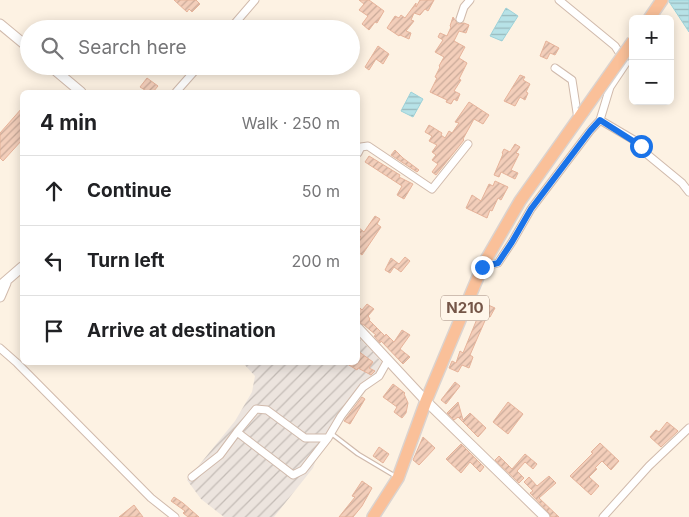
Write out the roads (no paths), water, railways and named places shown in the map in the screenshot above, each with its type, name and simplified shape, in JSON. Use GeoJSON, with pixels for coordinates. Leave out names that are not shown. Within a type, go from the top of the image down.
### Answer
{"type":"FeatureCollection","features":[{"type":"Feature","properties":{"kind":"highway"},"geometry":{"type":"LineString","coordinates":[[652,15],[662,0]]}},
{"type":"Feature","properties":{"kind":"highway","name":"N210"},"geometry":{"type":"LineString","coordinates":[[373,517],[398,478],[426,401],[482,267],[520,201],[629,47]]}},
{"type":"Feature","properties":{"kind":"street"},"geometry":{"type":"LineString","coordinates":[[238,20],[255,0]]}},
{"type":"Feature","properties":{"kind":"street"},"geometry":{"type":"LineString","coordinates":[[460,19],[464,7],[470,0]]}},
{"type":"Feature","properties":{"kind":"street"},"geometry":{"type":"LineString","coordinates":[[482,267],[498,263],[531,209],[600,120],[610,87],[626,63],[615,46],[559,0]]}},
{"type":"Feature","properties":{"kind":"street"},"geometry":{"type":"LineString","coordinates":[[0,24],[20,41]]}},
{"type":"Feature","properties":{"kind":"street"},"geometry":{"type":"LineString","coordinates":[[555,68],[572,80],[581,116]]}},
{"type":"Feature","properties":{"kind":"street"},"geometry":{"type":"LineString","coordinates":[[61,75],[79,90]]}},
{"type":"Feature","properties":{"kind":"street"},"geometry":{"type":"LineString","coordinates":[[178,90],[190,75]]}},
{"type":"Feature","properties":{"kind":"street"},"geometry":{"type":"LineString","coordinates":[[600,120],[639,144],[648,155],[682,183],[689,192]]}},
{"type":"Feature","properties":{"kind":"street"},"geometry":{"type":"LineString","coordinates":[[360,149],[361,147],[368,146],[432,189],[468,144]]}},
{"type":"Feature","properties":{"kind":"street"},"geometry":{"type":"LineString","coordinates":[[0,297],[4,283],[20,269]]}},
{"type":"Feature","properties":{"kind":"street"},"geometry":{"type":"LineString","coordinates":[[360,330],[426,401],[545,517]]}},
{"type":"Feature","properties":{"kind":"street"},"geometry":{"type":"LineString","coordinates":[[0,348],[151,498],[175,517]]}},
{"type":"Feature","properties":{"kind":"street"},"geometry":{"type":"LineString","coordinates":[[237,432],[293,474],[304,470],[330,436],[346,409],[363,388],[378,376],[388,360]]}},
{"type":"Feature","properties":{"kind":"street"},"geometry":{"type":"LineString","coordinates":[[192,477],[220,455],[256,409],[267,410],[305,438],[330,436]]}},
{"type":"Feature","properties":{"kind":"street"},"geometry":{"type":"LineString","coordinates":[[604,517],[649,466],[689,428]]}},
{"type":"Feature","properties":{"kind":"lane"},"geometry":{"type":"LineString","coordinates":[[330,436],[398,478]]}},
{"type":"Feature","properties":{"kind":"water"},"geometry":{"type":"Polygon","coordinates":[[[668,0],[689,0],[689,32],[668,0]]]}},
{"type":"Feature","properties":{"kind":"water"},"geometry":{"type":"Polygon","coordinates":[[[506,8],[518,16],[502,41],[490,36],[506,8]]]}},
{"type":"Feature","properties":{"kind":"water"},"geometry":{"type":"Polygon","coordinates":[[[411,92],[423,99],[413,117],[401,111],[411,92]]]}}]}
